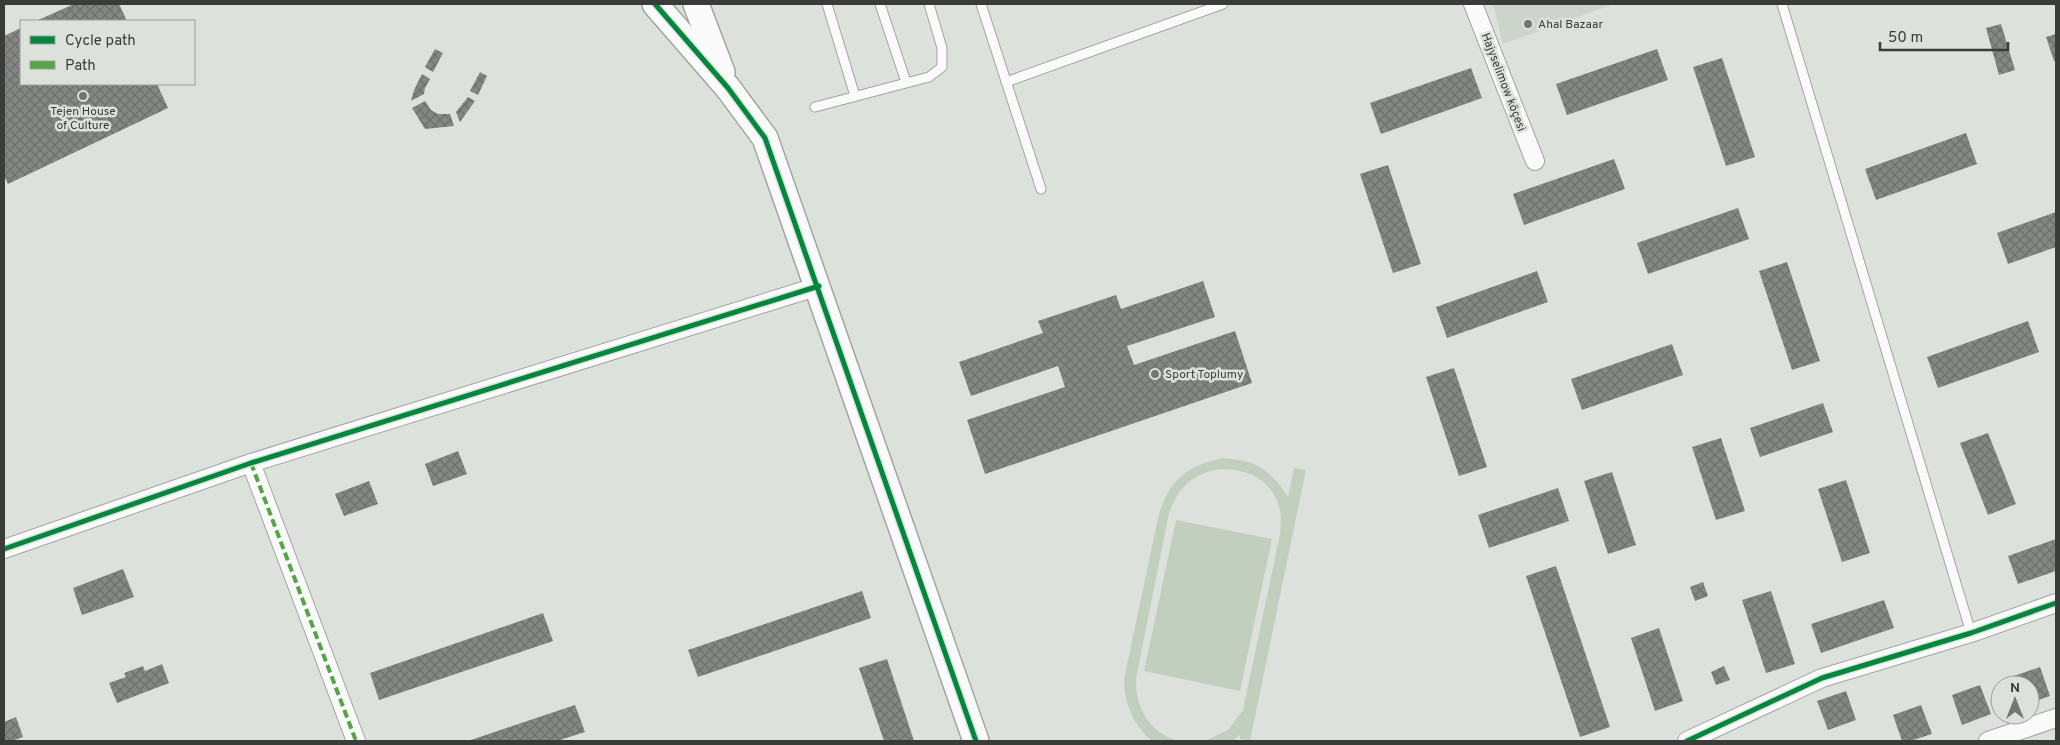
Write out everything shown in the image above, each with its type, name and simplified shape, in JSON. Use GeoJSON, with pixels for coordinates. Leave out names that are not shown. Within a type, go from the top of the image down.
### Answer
{"type":"FeatureCollection","features":[{"type":"Feature","properties":{"kind":"street"},"geometry":{"type":"LineString","coordinates":[[655,4],[728,88],[765,138],[819,286],[976,741]]}},
{"type":"Feature","properties":{"kind":"street"},"geometry":{"type":"LineString","coordinates":[[696,4],[728,88]]}},
{"type":"Feature","properties":{"kind":"street","name":"Hajyselimow köçesi"},"geometry":{"type":"LineString","coordinates":[[1473,4],[1535,161]]}},
{"type":"Feature","properties":{"kind":"street"},"geometry":{"type":"LineString","coordinates":[[4,549],[251,463],[819,286]]}},
{"type":"Feature","properties":{"kind":"street"},"geometry":{"type":"LineString","coordinates":[[251,463],[356,741]]}},
{"type":"Feature","properties":{"kind":"street"},"geometry":{"type":"LineString","coordinates":[[1687,741],[1822,678],[1971,633],[2056,603]]}},
{"type":"Feature","properties":{"kind":"street"},"geometry":{"type":"LineString","coordinates":[[1988,741],[2056,718]]}},
{"type":"Feature","properties":{"kind":"lane"},"geometry":{"type":"LineString","coordinates":[[827,4],[855,96]]}},
{"type":"Feature","properties":{"kind":"lane"},"geometry":{"type":"LineString","coordinates":[[880,4],[906,82]]}},
{"type":"Feature","properties":{"kind":"lane"},"geometry":{"type":"LineString","coordinates":[[814,107],[929,77],[942,67],[942,48],[929,4]]}},
{"type":"Feature","properties":{"kind":"lane"},"geometry":{"type":"LineString","coordinates":[[981,4],[1041,189]]}},
{"type":"Feature","properties":{"kind":"lane"},"geometry":{"type":"LineString","coordinates":[[1006,82],[1210,6],[1223,4]]}},
{"type":"Feature","properties":{"kind":"lane"},"geometry":{"type":"LineString","coordinates":[[1782,4],[1971,633]]}},
{"type":"Feature","properties":{"kind":"shaded area","name":"Ahal Bazaar"},"geometry":{"type":"Polygon","coordinates":[[[1493,4],[1614,4],[1503,44],[1493,4]]]}},
{"type":"Feature","properties":{"kind":"green space"},"geometry":{"type":"Polygon","coordinates":[[[1223,458],[1245,461],[1261,468],[1275,479],[1288,497],[1294,468],[1306,470],[1250,741],[1240,739],[1240,735],[1233,741],[1205,741],[1228,730],[1243,710],[1280,534],[1281,515],[1278,503],[1271,490],[1261,480],[1248,473],[1220,470],[1206,473],[1193,479],[1182,489],[1169,513],[1136,679],[1138,700],[1146,717],[1158,731],[1177,741],[1152,741],[1139,728],[1131,713],[1126,697],[1124,679],[1158,518],[1167,494],[1180,477],[1210,461],[1223,458]]]}},
{"type":"Feature","properties":{"kind":"green space"},"geometry":{"type":"Polygon","coordinates":[[[1176,520],[1272,539],[1240,691],[1144,671],[1176,520]]]}},
{"type":"Feature","properties":{"kind":"building"},"geometry":{"type":"Polygon","coordinates":[[[74,4],[119,4],[127,20],[38,20],[74,4]]]}},
{"type":"Feature","properties":{"kind":"building"},"geometry":{"type":"Polygon","coordinates":[[[2001,24],[2015,70],[1999,75],[1986,28],[2001,24]]]}},
{"type":"Feature","properties":{"kind":"building","name":"Tejen House of Culture"},"geometry":{"type":"Polygon","coordinates":[[[20,28],[20,85],[157,85],[168,108],[8,184],[4,176],[4,36],[20,28]]]}},
{"type":"Feature","properties":{"kind":"building"},"geometry":{"type":"Polygon","coordinates":[[[2056,34],[2056,61],[2054,61],[2046,37],[2056,34]]]}},
{"type":"Feature","properties":{"kind":"building"},"geometry":{"type":"Polygon","coordinates":[[[435,49],[443,53],[433,72],[425,67],[435,49]]]}},
{"type":"Feature","properties":{"kind":"building"},"geometry":{"type":"Polygon","coordinates":[[[1657,49],[1668,80],[1567,115],[1556,84],[1657,49]]]}},
{"type":"Feature","properties":{"kind":"building"},"geometry":{"type":"Polygon","coordinates":[[[1722,58],[1755,157],[1726,166],[1693,67],[1722,58]]]}},
{"type":"Feature","properties":{"kind":"building"},"geometry":{"type":"Polygon","coordinates":[[[1471,68],[1482,98],[1381,134],[1370,103],[1471,68]]]}},
{"type":"Feature","properties":{"kind":"building"},"geometry":{"type":"Polygon","coordinates":[[[480,72],[487,76],[478,95],[470,91],[480,72]]]}},
{"type":"Feature","properties":{"kind":"building"},"geometry":{"type":"Polygon","coordinates":[[[422,74],[430,79],[424,94],[411,101],[414,90],[422,74]]]}},
{"type":"Feature","properties":{"kind":"building"},"geometry":{"type":"Polygon","coordinates":[[[468,97],[475,101],[460,122],[456,112],[468,97]]]}},
{"type":"Feature","properties":{"kind":"building"},"geometry":{"type":"Polygon","coordinates":[[[425,101],[431,110],[438,114],[450,114],[454,126],[425,129],[412,108],[425,101]]]}},
{"type":"Feature","properties":{"kind":"building"},"geometry":{"type":"Polygon","coordinates":[[[1966,133],[1977,164],[1876,200],[1865,169],[1966,133]]]}},
{"type":"Feature","properties":{"kind":"building"},"geometry":{"type":"Polygon","coordinates":[[[1614,159],[1625,189],[1524,225],[1513,194],[1614,159]]]}},
{"type":"Feature","properties":{"kind":"building"},"geometry":{"type":"Polygon","coordinates":[[[1388,165],[1421,264],[1393,273],[1360,174],[1388,165]]]}},
{"type":"Feature","properties":{"kind":"building"},"geometry":{"type":"Polygon","coordinates":[[[1738,208],[1749,239],[1648,274],[1637,243],[1738,208]]]}},
{"type":"Feature","properties":{"kind":"building"},"geometry":{"type":"Polygon","coordinates":[[[2056,212],[2056,247],[2008,264],[1997,233],[2056,212]]]}},
{"type":"Feature","properties":{"kind":"building"},"geometry":{"type":"Polygon","coordinates":[[[1787,262],[1820,361],[1792,370],[1759,271],[1787,262]]]}},
{"type":"Feature","properties":{"kind":"building"},"geometry":{"type":"Polygon","coordinates":[[[1537,271],[1548,302],[1447,338],[1436,307],[1537,271]]]}},
{"type":"Feature","properties":{"kind":"building","name":"Sport Toplumy"},"geometry":{"type":"Polygon","coordinates":[[[1203,281],[1215,317],[1127,346],[1134,365],[1235,331],[1252,383],[985,474],[967,420],[1065,387],[1058,366],[971,396],[959,362],[1043,333],[1038,321],[1116,295],[1121,309],[1203,281]]]}},
{"type":"Feature","properties":{"kind":"building"},"geometry":{"type":"Polygon","coordinates":[[[2028,321],[2039,352],[1938,388],[1927,357],[2028,321]]]}},
{"type":"Feature","properties":{"kind":"building"},"geometry":{"type":"Polygon","coordinates":[[[1672,344],[1683,375],[1582,410],[1571,379],[1672,344]]]}},
{"type":"Feature","properties":{"kind":"building"},"geometry":{"type":"Polygon","coordinates":[[[1454,368],[1487,467],[1459,476],[1426,377],[1454,368]]]}},
{"type":"Feature","properties":{"kind":"building"},"geometry":{"type":"Polygon","coordinates":[[[1823,403],[1833,432],[1760,457],[1750,428],[1823,403]]]}},
{"type":"Feature","properties":{"kind":"building"},"geometry":{"type":"Polygon","coordinates":[[[1988,433],[2016,504],[1988,515],[1960,443],[1988,433]]]}},
{"type":"Feature","properties":{"kind":"building"},"geometry":{"type":"Polygon","coordinates":[[[1721,438],[1745,511],[1716,520],[1692,447],[1721,438]]]}},
{"type":"Feature","properties":{"kind":"building"},"geometry":{"type":"Polygon","coordinates":[[[458,451],[467,474],[433,486],[425,464],[458,451]]]}},
{"type":"Feature","properties":{"kind":"building"},"geometry":{"type":"Polygon","coordinates":[[[1612,472],[1636,545],[1608,554],[1584,481],[1612,472]]]}},
{"type":"Feature","properties":{"kind":"building"},"geometry":{"type":"Polygon","coordinates":[[[1846,480],[1870,553],[1842,562],[1818,489],[1846,480]]]}},
{"type":"Feature","properties":{"kind":"building"},"geometry":{"type":"Polygon","coordinates":[[[369,481],[378,504],[344,516],[335,494],[369,481]]]}},
{"type":"Feature","properties":{"kind":"building"},"geometry":{"type":"Polygon","coordinates":[[[1558,488],[1569,521],[1489,548],[1478,515],[1558,488]]]}},
{"type":"Feature","properties":{"kind":"building"},"geometry":{"type":"Polygon","coordinates":[[[2056,539],[2056,571],[2018,584],[2008,556],[2056,539]]]}},
{"type":"Feature","properties":{"kind":"building"},"geometry":{"type":"Polygon","coordinates":[[[1556,566],[1610,727],[1580,737],[1526,576],[1556,566]]]}},
{"type":"Feature","properties":{"kind":"building"},"geometry":{"type":"Polygon","coordinates":[[[123,569],[134,597],[82,615],[73,588],[123,569]]]}},
{"type":"Feature","properties":{"kind":"building"},"geometry":{"type":"Polygon","coordinates":[[[1703,582],[1708,596],[1695,601],[1690,587],[1703,582]]]}},
{"type":"Feature","properties":{"kind":"building"},"geometry":{"type":"Polygon","coordinates":[[[862,591],[871,618],[698,677],[688,650],[862,591]]]}},
{"type":"Feature","properties":{"kind":"building"},"geometry":{"type":"Polygon","coordinates":[[[1771,591],[1795,664],[1766,673],[1742,600],[1771,591]]]}},
{"type":"Feature","properties":{"kind":"building"},"geometry":{"type":"Polygon","coordinates":[[[1884,600],[1894,628],[1821,653],[1811,624],[1884,600]]]}},
{"type":"Feature","properties":{"kind":"building"},"geometry":{"type":"Polygon","coordinates":[[[543,613],[553,641],[379,700],[370,673],[543,613]]]}},
{"type":"Feature","properties":{"kind":"building"},"geometry":{"type":"Polygon","coordinates":[[[1659,628],[1683,701],[1655,711],[1631,638],[1659,628]]]}},
{"type":"Feature","properties":{"kind":"building"},"geometry":{"type":"Polygon","coordinates":[[[887,659],[914,741],[884,741],[859,668],[887,659]]]}},
{"type":"Feature","properties":{"kind":"building"},"geometry":{"type":"Polygon","coordinates":[[[162,664],[169,683],[117,703],[109,683],[126,677],[124,673],[143,666],[145,671],[162,664]]]}},
{"type":"Feature","properties":{"kind":"building"},"geometry":{"type":"Polygon","coordinates":[[[1724,666],[1730,680],[1716,685],[1711,672],[1724,666]]]}},
{"type":"Feature","properties":{"kind":"building"},"geometry":{"type":"Polygon","coordinates":[[[2040,667],[2050,696],[2040,700],[2040,675],[2017,675],[2040,667]]]}},
{"type":"Feature","properties":{"kind":"building"},"geometry":{"type":"Polygon","coordinates":[[[1980,685],[1990,714],[1962,725],[1952,695],[1980,685]]]}},
{"type":"Feature","properties":{"kind":"building"},"geometry":{"type":"Polygon","coordinates":[[[1846,691],[1856,720],[1828,730],[1817,701],[1846,691]]]}},
{"type":"Feature","properties":{"kind":"building"},"geometry":{"type":"Polygon","coordinates":[[[575,705],[585,732],[557,741],[468,741],[575,705]]]}},
{"type":"Feature","properties":{"kind":"building"},"geometry":{"type":"Polygon","coordinates":[[[1921,705],[1932,734],[1910,741],[1902,741],[1893,715],[1921,705]]]}},
{"type":"Feature","properties":{"kind":"building"},"geometry":{"type":"Polygon","coordinates":[[[16,717],[23,737],[12,741],[4,741],[4,722],[16,717]]]}},
{"type":"Feature","properties":{"kind":"marked path"},"geometry":{"type":"LineString","coordinates":[[251,463],[356,741]]}},
{"type":"Feature","properties":{"kind":"cycle path"},"geometry":{"type":"LineString","coordinates":[[655,4],[728,88],[765,138],[976,741]]}},
{"type":"Feature","properties":{"kind":"cycle path"},"geometry":{"type":"LineString","coordinates":[[4,549],[251,463],[819,286]]}},
{"type":"Feature","properties":{"kind":"cycle path"},"geometry":{"type":"LineString","coordinates":[[1687,741],[1822,678],[1971,633],[2056,603]]}},
{"type":"Feature","properties":{"kind":"place","name":"Ahal Bazaar"},"geometry":{"type":"Point","coordinates":[1528,24]}},
{"type":"Feature","properties":{"kind":"place","name":"Tejen House of Culture"},"geometry":{"type":"Point","coordinates":[83,96]}},
{"type":"Feature","properties":{"kind":"place","name":"Sport Toplumy"},"geometry":{"type":"Point","coordinates":[1155,374]}}]}
